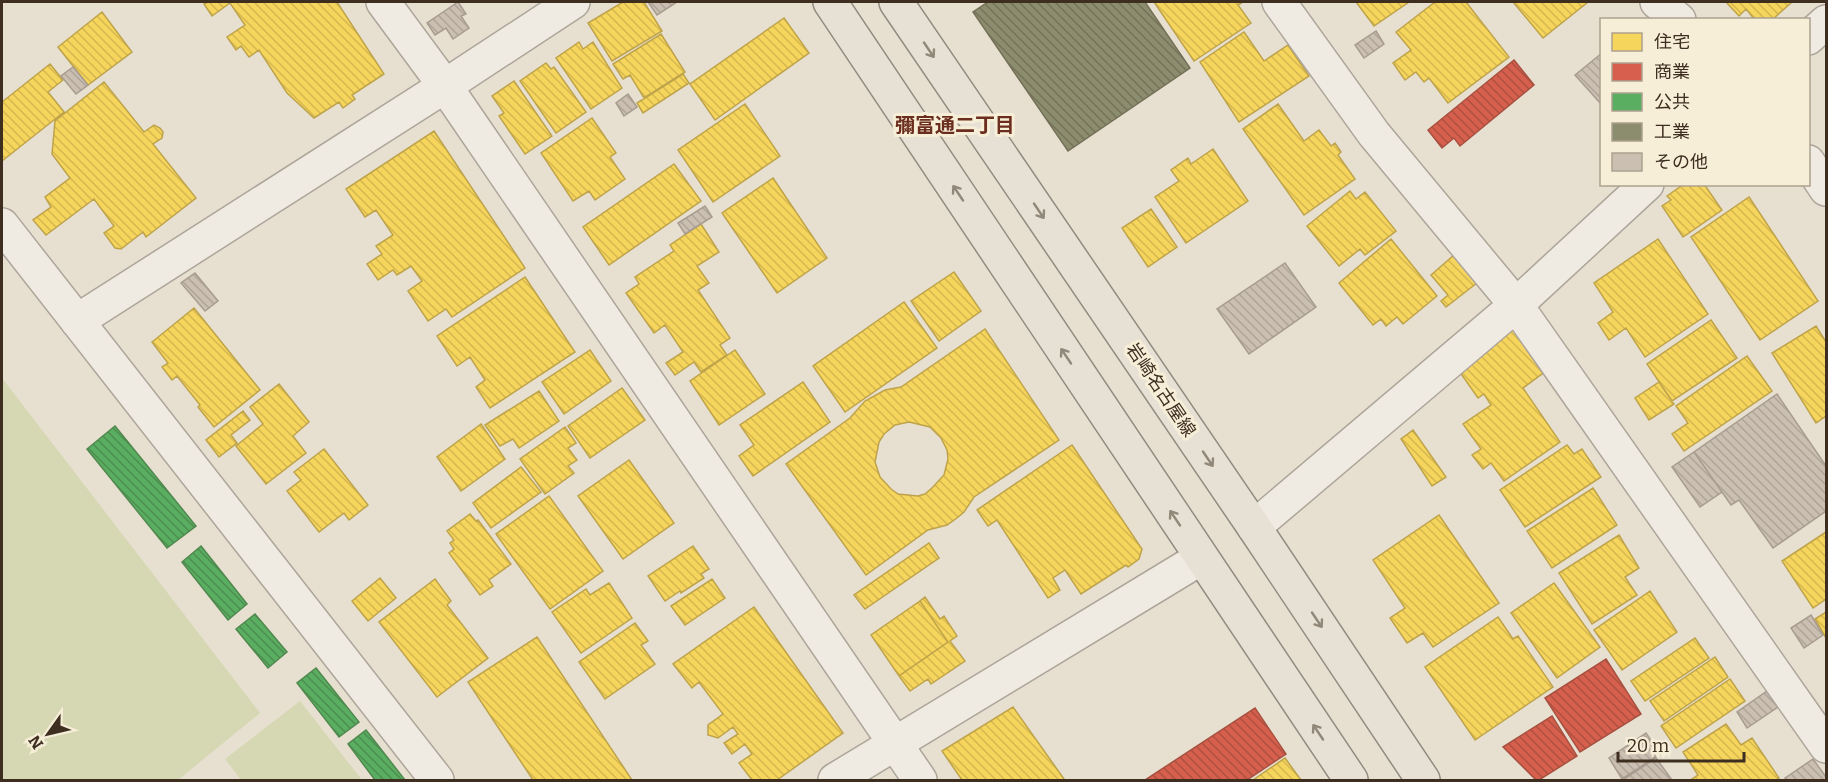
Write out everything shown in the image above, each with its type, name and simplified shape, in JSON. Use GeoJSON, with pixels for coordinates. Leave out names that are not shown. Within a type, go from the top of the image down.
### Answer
{"type":"FeatureCollection","features":[{"type":"Feature","properties":{"kind":"main road"},"geometry":{"type":"LineString","coordinates":[[830,2],[1351,780]]}},
{"type":"Feature","properties":{"kind":"main road","name":"岩崎名古屋線"},"geometry":{"type":"LineString","coordinates":[[896,2],[1254,527],[1423,780]]}},
{"type":"Feature","properties":{"kind":"street"},"geometry":{"type":"LineString","coordinates":[[383,2],[445,86],[920,780]]}},
{"type":"Feature","properties":{"kind":"street"},"geometry":{"type":"LineString","coordinates":[[77,321],[573,2]]}},
{"type":"Feature","properties":{"kind":"street"},"geometry":{"type":"LineString","coordinates":[[1279,2],[1374,134],[1516,305],[1827,746]]}},
{"type":"Feature","properties":{"kind":"street"},"geometry":{"type":"LineString","coordinates":[[1657,2],[1677,18]]}},
{"type":"Feature","properties":{"kind":"street"},"geometry":{"type":"LineString","coordinates":[[1810,37],[1827,22]]}},
{"type":"Feature","properties":{"kind":"street"},"geometry":{"type":"LineString","coordinates":[[1810,164],[1827,189]]}},
{"type":"Feature","properties":{"kind":"street"},"geometry":{"type":"LineString","coordinates":[[1254,527],[1516,305],[1645,186]]}},
{"type":"Feature","properties":{"kind":"street"},"geometry":{"type":"LineString","coordinates":[[2,225],[437,780]]}},
{"type":"Feature","properties":{"kind":"street"},"geometry":{"type":"LineString","coordinates":[[835,780],[1201,558]]}},
{"type":"Feature","properties":{"kind":"green space"},"geometry":{"type":"Polygon","coordinates":[[[2,378],[260,713],[178,780],[2,780],[2,378]]]}},
{"type":"Feature","properties":{"kind":"green space"},"geometry":{"type":"Polygon","coordinates":[[[300,701],[362,780],[241,780],[225,759],[300,701]]]}},
{"type":"Feature","properties":{"kind":"building: 住宅"},"geometry":{"type":"Polygon","coordinates":[[[208,2],[337,2],[384,74],[352,95],[355,99],[343,108],[339,102],[314,118],[287,93],[259,50],[249,57],[241,46],[236,50],[227,37],[245,25],[230,3],[212,16],[204,4],[208,2]]]}},
{"type":"Feature","properties":{"kind":"building: 住宅"},"geometry":{"type":"Polygon","coordinates":[[[623,2],[644,2],[662,31],[612,61],[588,23],[623,2]]]}},
{"type":"Feature","properties":{"kind":"building: 住宅"},"geometry":{"type":"Polygon","coordinates":[[[1154,2],[1243,2],[1238,5],[1251,23],[1194,61],[1154,2]]]}},
{"type":"Feature","properties":{"kind":"building: 住宅"},"geometry":{"type":"Polygon","coordinates":[[[1356,2],[1409,2],[1374,26],[1356,2]]]}},
{"type":"Feature","properties":{"kind":"building: 住宅"},"geometry":{"type":"Polygon","coordinates":[[[1435,2],[1466,2],[1509,57],[1448,103],[1429,78],[1424,82],[1416,72],[1405,80],[1393,63],[1411,50],[1396,32],[1435,2]]]}},
{"type":"Feature","properties":{"kind":"building: 住宅"},"geometry":{"type":"Polygon","coordinates":[[[1513,2],[1588,2],[1543,38],[1513,2]]]}},
{"type":"Feature","properties":{"kind":"building: 住宅"},"geometry":{"type":"Polygon","coordinates":[[[1726,2],[1792,2],[1774,18],[1753,18],[1746,9],[1739,16],[1726,2]]]}},
{"type":"Feature","properties":{"kind":"building: 住宅"},"geometry":{"type":"Polygon","coordinates":[[[102,12],[132,52],[88,85],[58,47],[102,12]]]}},
{"type":"Feature","properties":{"kind":"building: 住宅"},"geometry":{"type":"Polygon","coordinates":[[[784,18],[809,53],[715,120],[690,84],[784,18]]]}},
{"type":"Feature","properties":{"kind":"building: 住宅"},"geometry":{"type":"Polygon","coordinates":[[[1244,32],[1264,61],[1288,45],[1309,76],[1239,122],[1200,62],[1244,32]]]}},
{"type":"Feature","properties":{"kind":"building: 住宅"},"geometry":{"type":"Polygon","coordinates":[[[661,34],[685,72],[644,98],[630,75],[623,79],[613,64],[661,34]]]}},
{"type":"Feature","properties":{"kind":"building: 住宅"},"geometry":{"type":"Polygon","coordinates":[[[579,42],[583,49],[593,42],[622,88],[591,109],[556,58],[579,42]]]}},
{"type":"Feature","properties":{"kind":"building: 住宅"},"geometry":{"type":"Polygon","coordinates":[[[546,63],[551,69],[554,67],[586,112],[556,133],[520,81],[546,63]]]}},
{"type":"Feature","properties":{"kind":"building: 住宅"},"geometry":{"type":"Polygon","coordinates":[[[50,64],[63,80],[48,92],[64,112],[2,161],[2,102],[50,64]]]}},
{"type":"Feature","properties":{"kind":"building: 住宅"},"geometry":{"type":"Polygon","coordinates":[[[683,74],[689,83],[643,113],[637,103],[683,74]]]}},
{"type":"Feature","properties":{"kind":"building: 住宅"},"geometry":{"type":"Polygon","coordinates":[[[514,81],[552,136],[525,154],[499,116],[504,113],[492,96],[514,81]]]}},
{"type":"Feature","properties":{"kind":"building: 住宅"},"geometry":{"type":"Polygon","coordinates":[[[104,82],[144,132],[154,125],[160,128],[163,132],[162,138],[153,144],[196,198],[146,237],[143,232],[121,249],[115,248],[104,233],[114,226],[94,199],[46,235],[33,220],[51,207],[45,197],[70,178],[52,154],[55,121],[104,82]]]}},
{"type":"Feature","properties":{"kind":"building: 住宅"},"geometry":{"type":"Polygon","coordinates":[[[745,104],[780,156],[713,202],[678,150],[745,104]]]}},
{"type":"Feature","properties":{"kind":"building: 住宅"},"geometry":{"type":"Polygon","coordinates":[[[1278,104],[1304,141],[1319,130],[1331,146],[1335,143],[1341,152],[1338,155],[1355,179],[1304,215],[1243,129],[1278,104]]]}},
{"type":"Feature","properties":{"kind":"building: 住宅"},"geometry":{"type":"Polygon","coordinates":[[[592,118],[616,153],[610,157],[625,179],[595,200],[589,191],[573,201],[541,153],[592,118]]]}},
{"type":"Feature","properties":{"kind":"building: 住宅"},"geometry":{"type":"Polygon","coordinates":[[[434,131],[525,268],[452,317],[446,309],[428,321],[408,291],[422,281],[411,266],[397,275],[393,270],[378,280],[367,264],[382,254],[376,246],[393,235],[376,210],[365,217],[346,189],[434,131]]]}},
{"type":"Feature","properties":{"kind":"building: 住宅"},"geometry":{"type":"Polygon","coordinates":[[[1213,149],[1248,201],[1186,243],[1155,197],[1179,181],[1171,170],[1188,158],[1191,164],[1213,149]]]}},
{"type":"Feature","properties":{"kind":"building: 住宅"},"geometry":{"type":"Polygon","coordinates":[[[674,164],[701,201],[609,265],[583,227],[674,164]]]}},
{"type":"Feature","properties":{"kind":"building: 住宅"},"geometry":{"type":"Polygon","coordinates":[[[773,178],[827,258],[777,293],[722,213],[773,178]]]}},
{"type":"Feature","properties":{"kind":"building: 住宅"},"geometry":{"type":"Polygon","coordinates":[[[1681,186],[1705,186],[1722,210],[1683,237],[1662,206],[1671,200],[1667,196],[1681,186]]]}},
{"type":"Feature","properties":{"kind":"building: 住宅"},"geometry":{"type":"Polygon","coordinates":[[[1350,191],[1356,199],[1365,192],[1396,231],[1365,255],[1360,249],[1339,266],[1307,226],[1350,191]]]}},
{"type":"Feature","properties":{"kind":"building: 住宅"},"geometry":{"type":"Polygon","coordinates":[[[1749,197],[1818,301],[1760,340],[1691,237],[1749,197]]]}},
{"type":"Feature","properties":{"kind":"building: 住宅"},"geometry":{"type":"Polygon","coordinates":[[[1151,209],[1177,247],[1148,267],[1122,228],[1151,209]]]}},
{"type":"Feature","properties":{"kind":"building: 住宅"},"geometry":{"type":"Polygon","coordinates":[[[701,224],[719,252],[697,266],[709,283],[698,290],[730,338],[720,345],[727,355],[701,372],[694,362],[675,375],[666,363],[683,352],[665,325],[654,333],[626,293],[639,284],[635,277],[674,251],[670,245],[701,224]]]}},
{"type":"Feature","properties":{"kind":"building: 住宅"},"geometry":{"type":"Polygon","coordinates":[[[1391,239],[1437,296],[1403,324],[1397,317],[1386,326],[1381,319],[1373,325],[1339,283],[1391,239]]]}},
{"type":"Feature","properties":{"kind":"building: 住宅"},"geometry":{"type":"Polygon","coordinates":[[[1658,239],[1708,314],[1645,357],[1626,328],[1609,340],[1598,323],[1613,312],[1594,283],[1658,239]]]}},
{"type":"Feature","properties":{"kind":"building: 住宅"},"geometry":{"type":"Polygon","coordinates":[[[1454,255],[1477,283],[1446,307],[1441,301],[1448,295],[1431,275],[1454,255]]]}},
{"type":"Feature","properties":{"kind":"building: 住宅"},"geometry":{"type":"Polygon","coordinates":[[[954,272],[981,311],[939,341],[911,301],[954,272]]]}},
{"type":"Feature","properties":{"kind":"building: 住宅"},"geometry":{"type":"Polygon","coordinates":[[[525,277],[575,352],[490,408],[476,387],[485,380],[470,357],[457,366],[437,336],[525,277]]]}},
{"type":"Feature","properties":{"kind":"building: 住宅"},"geometry":{"type":"Polygon","coordinates":[[[904,302],[937,348],[845,412],[813,366],[904,302]]]}},
{"type":"Feature","properties":{"kind":"building: 住宅"},"geometry":{"type":"Polygon","coordinates":[[[194,308],[260,390],[214,427],[177,376],[172,380],[162,367],[168,363],[152,342],[194,308]]]}},
{"type":"Feature","properties":{"kind":"building: 住宅"},"geometry":{"type":"Polygon","coordinates":[[[1711,320],[1737,358],[1672,401],[1647,364],[1711,320]]]}},
{"type":"Feature","properties":{"kind":"building: 住宅"},"geometry":{"type":"Polygon","coordinates":[[[1517,322],[1550,368],[1523,388],[1560,442],[1504,481],[1491,463],[1483,469],[1472,455],[1481,449],[1463,424],[1491,405],[1484,394],[1478,398],[1459,371],[1517,322]]]}},
{"type":"Feature","properties":{"kind":"building: 住宅"},"geometry":{"type":"Polygon","coordinates":[[[1816,326],[1826,342],[1826,416],[1816,423],[1772,353],[1816,326]]]}},
{"type":"Feature","properties":{"kind":"building: 住宅"},"geometry":{"type":"Polygon","coordinates":[[[985,329],[1059,440],[974,497],[964,512],[947,525],[928,530],[866,575],[786,464],[850,418],[865,401],[885,390],[901,387],[985,329]],[[909,422],[895,425],[884,434],[879,442],[875,462],[880,477],[898,494],[918,496],[925,494],[944,475],[948,459],[947,450],[941,438],[930,427],[909,422]]]}},
{"type":"Feature","properties":{"kind":"building: 住宅"},"geometry":{"type":"Polygon","coordinates":[[[590,350],[611,381],[564,414],[542,382],[590,350]]]}},
{"type":"Feature","properties":{"kind":"building: 住宅"},"geometry":{"type":"Polygon","coordinates":[[[735,350],[765,394],[719,425],[690,381],[735,350]]]}},
{"type":"Feature","properties":{"kind":"building: 住宅"},"geometry":{"type":"Polygon","coordinates":[[[1747,356],[1772,391],[1684,451],[1672,434],[1688,423],[1676,406],[1747,356]]]}},
{"type":"Feature","properties":{"kind":"building: 住宅"},"geometry":{"type":"Polygon","coordinates":[[[803,382],[830,422],[753,476],[739,456],[754,445],[740,425],[803,382]]]}},
{"type":"Feature","properties":{"kind":"building: 住宅"},"geometry":{"type":"Polygon","coordinates":[[[1659,382],[1674,404],[1649,420],[1635,398],[1659,382]]]}},
{"type":"Feature","properties":{"kind":"building: 住宅"},"geometry":{"type":"Polygon","coordinates":[[[279,384],[309,422],[293,436],[306,453],[266,484],[236,446],[263,424],[250,407],[279,384]]]}},
{"type":"Feature","properties":{"kind":"building: 住宅"},"geometry":{"type":"Polygon","coordinates":[[[622,388],[645,420],[590,458],[568,426],[622,388]]]}},
{"type":"Feature","properties":{"kind":"building: 住宅"},"geometry":{"type":"Polygon","coordinates":[[[539,391],[559,421],[519,448],[513,439],[500,446],[485,425],[539,391]]]}},
{"type":"Feature","properties":{"kind":"building: 住宅"},"geometry":{"type":"Polygon","coordinates":[[[243,411],[250,420],[231,435],[237,443],[219,457],[206,440],[243,411]]]}},
{"type":"Feature","properties":{"kind":"building: 住宅"},"geometry":{"type":"Polygon","coordinates":[[[481,424],[505,459],[461,491],[437,457],[481,424]]]}},
{"type":"Feature","properties":{"kind":"building: 住宅"},"geometry":{"type":"Polygon","coordinates":[[[565,427],[576,443],[568,448],[577,460],[568,466],[574,473],[545,494],[520,459],[565,427]]]}},
{"type":"Feature","properties":{"kind":"building: 住宅"},"geometry":{"type":"Polygon","coordinates":[[[1413,430],[1446,477],[1432,486],[1401,439],[1413,430]]]}},
{"type":"Feature","properties":{"kind":"building: 住宅"},"geometry":{"type":"Polygon","coordinates":[[[1072,445],[1142,549],[1139,559],[1081,594],[1065,570],[1053,578],[1060,590],[1048,598],[997,520],[988,526],[977,510],[1072,445]]]}},
{"type":"Feature","properties":{"kind":"building: 住宅"},"geometry":{"type":"Polygon","coordinates":[[[1567,445],[1574,454],[1582,449],[1601,477],[1525,527],[1500,490],[1567,445]]]}},
{"type":"Feature","properties":{"kind":"building: 住宅"},"geometry":{"type":"Polygon","coordinates":[[[324,449],[368,505],[349,520],[344,513],[319,532],[287,491],[301,480],[294,472],[324,449]]]}},
{"type":"Feature","properties":{"kind":"building: 住宅"},"geometry":{"type":"Polygon","coordinates":[[[629,460],[674,523],[623,559],[578,496],[629,460]]]}},
{"type":"Feature","properties":{"kind":"building: 住宅"},"geometry":{"type":"Polygon","coordinates":[[[521,467],[541,492],[491,528],[473,503],[521,467]]]}},
{"type":"Feature","properties":{"kind":"building: 住宅"},"geometry":{"type":"Polygon","coordinates":[[[1593,488],[1617,525],[1552,568],[1527,531],[1593,488]]]}},
{"type":"Feature","properties":{"kind":"building: 住宅"},"geometry":{"type":"Polygon","coordinates":[[[549,496],[603,571],[550,609],[496,534],[549,496]]]}},
{"type":"Feature","properties":{"kind":"building: 住宅"},"geometry":{"type":"Polygon","coordinates":[[[470,514],[476,521],[478,520],[511,564],[489,580],[493,586],[480,595],[449,553],[454,549],[450,543],[454,540],[447,531],[470,514]]]}},
{"type":"Feature","properties":{"kind":"building: 住宅"},"geometry":{"type":"Polygon","coordinates":[[[1439,515],[1499,603],[1433,647],[1423,633],[1407,643],[1390,618],[1405,608],[1373,560],[1439,515]]]}},
{"type":"Feature","properties":{"kind":"building: 住宅"},"geometry":{"type":"Polygon","coordinates":[[[1826,532],[1826,599],[1813,608],[1782,561],[1826,532]]]}},
{"type":"Feature","properties":{"kind":"building: 住宅"},"geometry":{"type":"Polygon","coordinates":[[[1619,535],[1639,568],[1625,577],[1637,595],[1592,624],[1559,573],[1619,535]]]}},
{"type":"Feature","properties":{"kind":"building: 住宅"},"geometry":{"type":"Polygon","coordinates":[[[929,543],[939,558],[865,609],[854,595],[929,543]]]}},
{"type":"Feature","properties":{"kind":"building: 住宅"},"geometry":{"type":"Polygon","coordinates":[[[693,546],[709,569],[701,574],[704,578],[665,601],[648,576],[693,546]]]}},
{"type":"Feature","properties":{"kind":"building: 住宅"},"geometry":{"type":"Polygon","coordinates":[[[380,578],[396,598],[368,621],[352,601],[380,578]]]}},
{"type":"Feature","properties":{"kind":"building: 住宅"},"geometry":{"type":"Polygon","coordinates":[[[435,579],[451,601],[447,605],[488,658],[437,697],[379,622],[435,579]]]}},
{"type":"Feature","properties":{"kind":"building: 住宅"},"geometry":{"type":"Polygon","coordinates":[[[712,579],[725,598],[685,625],[671,606],[712,579]]]}},
{"type":"Feature","properties":{"kind":"building: 住宅"},"geometry":{"type":"Polygon","coordinates":[[[609,583],[632,618],[581,653],[552,612],[586,589],[590,595],[609,583]]]}},
{"type":"Feature","properties":{"kind":"building: 住宅"},"geometry":{"type":"Polygon","coordinates":[[[1554,583],[1600,647],[1557,678],[1511,613],[1554,583]]]}},
{"type":"Feature","properties":{"kind":"building: 住宅"},"geometry":{"type":"Polygon","coordinates":[[[1650,591],[1677,632],[1622,670],[1594,630],[1650,591]]]}},
{"type":"Feature","properties":{"kind":"building: 住宅"},"geometry":{"type":"Polygon","coordinates":[[[925,597],[940,619],[944,616],[957,636],[950,641],[965,661],[931,684],[928,679],[910,691],[899,676],[948,642],[920,601],[925,597]]]}},
{"type":"Feature","properties":{"kind":"building: 住宅"},"geometry":{"type":"Polygon","coordinates":[[[920,601],[948,642],[899,676],[871,635],[920,601]]]}},
{"type":"Feature","properties":{"kind":"building: 住宅"},"geometry":{"type":"Polygon","coordinates":[[[754,607],[843,733],[777,780],[752,780],[739,763],[752,754],[745,744],[732,754],[724,743],[738,734],[733,727],[718,738],[708,735],[708,725],[723,714],[699,682],[692,688],[673,664],[754,607]]]}},
{"type":"Feature","properties":{"kind":"building: 住宅"},"geometry":{"type":"Polygon","coordinates":[[[1826,612],[1826,638],[1815,619],[1826,612]]]}},
{"type":"Feature","properties":{"kind":"building: 住宅"},"geometry":{"type":"Polygon","coordinates":[[[1498,617],[1513,639],[1518,636],[1553,687],[1475,740],[1425,667],[1498,617]]]}},
{"type":"Feature","properties":{"kind":"building: 住宅"},"geometry":{"type":"Polygon","coordinates":[[[635,623],[648,641],[641,645],[655,664],[605,699],[579,662],[635,623]]]}},
{"type":"Feature","properties":{"kind":"building: 住宅"},"geometry":{"type":"Polygon","coordinates":[[[537,637],[632,780],[533,780],[468,682],[537,637]]]}},
{"type":"Feature","properties":{"kind":"building: 住宅"},"geometry":{"type":"Polygon","coordinates":[[[1695,638],[1709,658],[1645,701],[1631,681],[1695,638]]]}},
{"type":"Feature","properties":{"kind":"building: 住宅"},"geometry":{"type":"Polygon","coordinates":[[[1715,657],[1728,677],[1664,721],[1650,701],[1715,657]]]}},
{"type":"Feature","properties":{"kind":"building: 住宅"},"geometry":{"type":"Polygon","coordinates":[[[1730,679],[1745,701],[1676,748],[1661,726],[1730,679]]]}},
{"type":"Feature","properties":{"kind":"building: 住宅"},"geometry":{"type":"Polygon","coordinates":[[[1013,707],[1065,780],[962,780],[942,751],[1013,707]]]}},
{"type":"Feature","properties":{"kind":"building: 住宅"},"geometry":{"type":"Polygon","coordinates":[[[1726,724],[1741,745],[1752,738],[1779,778],[1776,780],[1692,779],[1698,775],[1683,752],[1726,724]]]}},
{"type":"Feature","properties":{"kind":"building: 住宅"},"geometry":{"type":"Polygon","coordinates":[[[1285,758],[1301,780],[1253,780],[1285,758]]]}},
{"type":"Feature","properties":{"kind":"building: 商業"},"geometry":{"type":"Polygon","coordinates":[[[1514,60],[1534,85],[1460,146],[1454,138],[1442,148],[1428,130],[1514,60]]]}},
{"type":"Feature","properties":{"kind":"building: 商業"},"geometry":{"type":"Polygon","coordinates":[[[1606,659],[1641,714],[1580,752],[1545,698],[1606,659]]]}},
{"type":"Feature","properties":{"kind":"building: 商業"},"geometry":{"type":"Polygon","coordinates":[[[1255,708],[1286,754],[1247,780],[1145,780],[1255,708]]]}},
{"type":"Feature","properties":{"kind":"building: 商業"},"geometry":{"type":"Polygon","coordinates":[[[1552,716],[1577,756],[1536,780],[1503,747],[1552,716]]]}},
{"type":"Feature","properties":{"kind":"building: 公共"},"geometry":{"type":"Polygon","coordinates":[[[115,426],[196,526],[167,548],[87,449],[115,426]]]}},
{"type":"Feature","properties":{"kind":"building: 公共"},"geometry":{"type":"Polygon","coordinates":[[[201,546],[247,604],[228,620],[182,562],[201,546]]]}},
{"type":"Feature","properties":{"kind":"building: 公共"},"geometry":{"type":"Polygon","coordinates":[[[255,614],[287,652],[268,668],[236,629],[255,614]]]}},
{"type":"Feature","properties":{"kind":"building: 公共"},"geometry":{"type":"Polygon","coordinates":[[[316,668],[359,722],[339,737],[297,683],[316,668]]]}},
{"type":"Feature","properties":{"kind":"building: 公共"},"geometry":{"type":"Polygon","coordinates":[[[366,730],[405,780],[375,780],[348,744],[366,730]]]}},
{"type":"Feature","properties":{"kind":"building: 工業"},"geometry":{"type":"Polygon","coordinates":[[[988,2],[1145,2],[1190,68],[1068,151],[973,12],[988,2]]]}},
{"type":"Feature","properties":{"kind":"building: その他"},"geometry":{"type":"Polygon","coordinates":[[[458,2],[466,14],[461,16],[469,28],[453,39],[446,28],[435,35],[427,23],[458,2]]]}},
{"type":"Feature","properties":{"kind":"building: その他"},"geometry":{"type":"Polygon","coordinates":[[[648,2],[677,2],[657,15],[648,2]]]}},
{"type":"Feature","properties":{"kind":"building: その他"},"geometry":{"type":"Polygon","coordinates":[[[1376,31],[1384,44],[1364,58],[1355,45],[1376,31]]]}},
{"type":"Feature","properties":{"kind":"building: その他"},"geometry":{"type":"Polygon","coordinates":[[[1600,55],[1600,103],[1575,75],[1600,55]]]}},
{"type":"Feature","properties":{"kind":"building: その他"},"geometry":{"type":"Polygon","coordinates":[[[73,67],[88,85],[76,94],[61,76],[73,67]]]}},
{"type":"Feature","properties":{"kind":"building: その他"},"geometry":{"type":"Polygon","coordinates":[[[628,94],[637,107],[624,116],[616,103],[628,94]]]}},
{"type":"Feature","properties":{"kind":"building: その他"},"geometry":{"type":"Polygon","coordinates":[[[705,206],[712,217],[685,234],[678,223],[705,206]]]}},
{"type":"Feature","properties":{"kind":"building: その他"},"geometry":{"type":"Polygon","coordinates":[[[1285,263],[1316,307],[1249,354],[1217,309],[1285,263]]]}},
{"type":"Feature","properties":{"kind":"building: その他"},"geometry":{"type":"Polygon","coordinates":[[[195,273],[218,301],[205,311],[181,283],[195,273]]]}},
{"type":"Feature","properties":{"kind":"building: その他"},"geometry":{"type":"Polygon","coordinates":[[[1777,394],[1826,466],[1826,511],[1773,548],[1739,500],[1731,505],[1694,452],[1777,394]]]}},
{"type":"Feature","properties":{"kind":"building: その他"},"geometry":{"type":"Polygon","coordinates":[[[1694,452],[1722,492],[1700,507],[1672,467],[1694,452]]]}},
{"type":"Feature","properties":{"kind":"building: その他"},"geometry":{"type":"Polygon","coordinates":[[[1811,615],[1823,635],[1804,648],[1791,628],[1811,615]]]}},
{"type":"Feature","properties":{"kind":"building: その他"},"geometry":{"type":"Polygon","coordinates":[[[1767,691],[1778,707],[1747,728],[1737,712],[1767,691]]]}},
{"type":"Feature","properties":{"kind":"building: その他"},"geometry":{"type":"Polygon","coordinates":[[[1646,733],[1660,754],[1622,779],[1609,758],[1646,733]]]}},
{"type":"Feature","properties":{"kind":"building: その他"},"geometry":{"type":"Polygon","coordinates":[[[1656,758],[1672,780],[1623,780],[1656,758]]]}},
{"type":"Feature","properties":{"kind":"building: その他"},"geometry":{"type":"Polygon","coordinates":[[[1813,759],[1826,780],[1787,780],[1785,778],[1813,759]]]}},
{"type":"Feature","properties":{"kind":"district","name":"彌富通二丁目"},"geometry":{"type":"Point","coordinates":[955,125]}}]}
